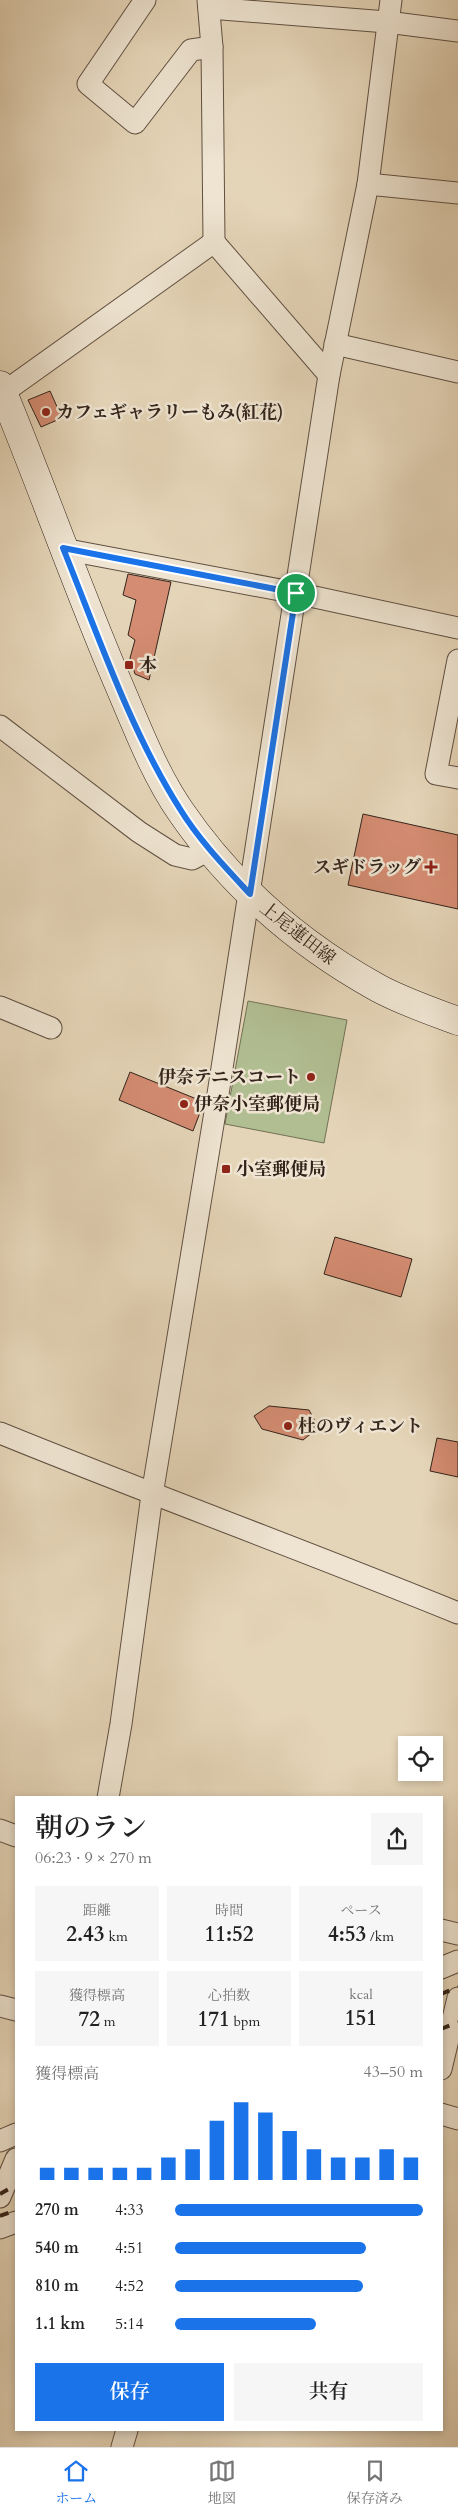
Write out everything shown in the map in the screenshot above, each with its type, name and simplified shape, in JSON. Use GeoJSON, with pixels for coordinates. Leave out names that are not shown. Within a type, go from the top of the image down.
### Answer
{"type":"FeatureCollection","features":[{"type":"Feature","properties":{"kind":"main road","name":"上尾蓮田線"},"geometry":{"type":"LineString","coordinates":[[1,391],[115,676],[159,775],[180,811],[209,850],[250,894],[295,934],[338,964],[403,1000],[458,1021]]}},
{"type":"Feature","properties":{"kind":"street"},"geometry":{"type":"LineString","coordinates":[[145,0],[88,84],[135,123],[191,50],[212,47]]}},
{"type":"Feature","properties":{"kind":"street"},"geometry":{"type":"LineString","coordinates":[[108,1796],[121,1724],[152,1495],[250,894],[329,375],[368,184],[390,0]]}},
{"type":"Feature","properties":{"kind":"street"},"geometry":{"type":"LineString","coordinates":[[329,375],[214,242],[212,47],[209,4],[458,31]]}},
{"type":"Feature","properties":{"kind":"street"},"geometry":{"type":"LineString","coordinates":[[368,184],[458,193]]}},
{"type":"Feature","properties":{"kind":"street"},"geometry":{"type":"LineString","coordinates":[[1,391],[214,242]]}},
{"type":"Feature","properties":{"kind":"street"},"geometry":{"type":"LineString","coordinates":[[335,344],[458,372]]}},
{"type":"Feature","properties":{"kind":"street"},"geometry":{"type":"LineString","coordinates":[[63,548],[296,593],[458,628]]}},
{"type":"Feature","properties":{"kind":"street"},"geometry":{"type":"LineString","coordinates":[[458,660],[436,774],[458,778]]}},
{"type":"Feature","properties":{"kind":"street"},"geometry":{"type":"LineString","coordinates":[[0,726],[140,832],[175,855],[192,859],[209,850]]}},
{"type":"Feature","properties":{"kind":"street"},"geometry":{"type":"LineString","coordinates":[[0,1007],[51,1028]]}},
{"type":"Feature","properties":{"kind":"street"},"geometry":{"type":"LineString","coordinates":[[0,1433],[152,1495],[413,1593],[458,1613]]}},
{"type":"Feature","properties":{"kind":"street"},"geometry":{"type":"LineString","coordinates":[[0,1830],[15,1836]]}},
{"type":"Feature","properties":{"kind":"street"},"geometry":{"type":"LineString","coordinates":[[443,1930],[458,1934]]}},
{"type":"Feature","properties":{"kind":"street"},"geometry":{"type":"LineString","coordinates":[[443,1967],[458,1962]]}},
{"type":"Feature","properties":{"kind":"street"},"geometry":{"type":"LineString","coordinates":[[443,2061],[458,1998]]}},
{"type":"Feature","properties":{"kind":"street"},"geometry":{"type":"LineString","coordinates":[[0,2006],[15,2010]]}},
{"type":"Feature","properties":{"kind":"street"},"geometry":{"type":"LineString","coordinates":[[443,2115],[458,2119]]}},
{"type":"Feature","properties":{"kind":"street"},"geometry":{"type":"LineString","coordinates":[[0,2141],[15,2134]]}},
{"type":"Feature","properties":{"kind":"street"},"geometry":{"type":"LineString","coordinates":[[0,2197],[15,2161]]}},
{"type":"Feature","properties":{"kind":"street"},"geometry":{"type":"LineString","coordinates":[[0,2228],[15,2222]]}},
{"type":"Feature","properties":{"kind":"street"},"geometry":{"type":"LineString","coordinates":[[122,2447],[128,2431]]}},
{"type":"Feature","properties":{"kind":"green space"},"geometry":{"type":"Polygon","coordinates":[[[248,1001],[347,1020],[324,1143],[225,1124],[248,1001]]]}},
{"type":"Feature","properties":{"kind":"building"},"geometry":{"type":"Polygon","coordinates":[[[50,391],[62,418],[41,427],[28,400],[50,391]]]}},
{"type":"Feature","properties":{"kind":"building"},"geometry":{"type":"Polygon","coordinates":[[[128,574],[171,582],[149,680],[135,674],[130,658],[135,640],[128,635],[136,600],[123,595],[128,574]]]}},
{"type":"Feature","properties":{"kind":"building"},"geometry":{"type":"Polygon","coordinates":[[[363,814],[458,835],[458,909],[348,885],[363,814]]]}},
{"type":"Feature","properties":{"kind":"building"},"geometry":{"type":"Polygon","coordinates":[[[130,1072],[204,1102],[193,1131],[119,1100],[130,1072]]]}},
{"type":"Feature","properties":{"kind":"building"},"geometry":{"type":"Polygon","coordinates":[[[335,1237],[412,1259],[401,1297],[324,1274],[335,1237]]]}},
{"type":"Feature","properties":{"kind":"building"},"geometry":{"type":"Polygon","coordinates":[[[269,1406],[309,1410],[315,1421],[313,1432],[303,1440],[262,1429],[254,1416],[269,1406]]]}},
{"type":"Feature","properties":{"kind":"building"},"geometry":{"type":"Polygon","coordinates":[[[437,1438],[458,1442],[458,1477],[430,1471],[437,1438]]]}},
{"type":"Feature","properties":{"kind":"railway"},"geometry":{"type":"LineString","coordinates":[[443,1993],[458,1987]]}},
{"type":"Feature","properties":{"kind":"railway"},"geometry":{"type":"LineString","coordinates":[[443,2028],[458,2022]]}},
{"type":"Feature","properties":{"kind":"railway"},"geometry":{"type":"LineString","coordinates":[[0,2194],[15,2186]]}},
{"type":"Feature","properties":{"kind":"railway"},"geometry":{"type":"LineString","coordinates":[[0,2216],[15,2210]]}},
{"type":"Feature","properties":{"kind":"place","name":"カフェギャラリーもみ(紅花)"},"geometry":{"type":"Point","coordinates":[46,412]}},
{"type":"Feature","properties":{"kind":"place","name":"本"},"geometry":{"type":"Point","coordinates":[129,665]}},
{"type":"Feature","properties":{"kind":"place","name":"スギドラッグ"},"geometry":{"type":"Point","coordinates":[431,867]}},
{"type":"Feature","properties":{"kind":"place","name":"伊奈テニスコート"},"geometry":{"type":"Point","coordinates":[311,1077]}},
{"type":"Feature","properties":{"kind":"place","name":"伊奈小室郵便局"},"geometry":{"type":"Point","coordinates":[184,1104]}},
{"type":"Feature","properties":{"kind":"place","name":"小室郵便局"},"geometry":{"type":"Point","coordinates":[226,1169]}},
{"type":"Feature","properties":{"kind":"place","name":"杜のヴィエント"},"geometry":{"type":"Point","coordinates":[288,1426]}},
{"type":"Feature","properties":{"kind":"route"},"geometry":{"type":"LineString","coordinates":[[63,548],[296,593],[287,654],[250,894],[209,850],[180,811],[159,775],[108,660],[63,548]]}}]}
